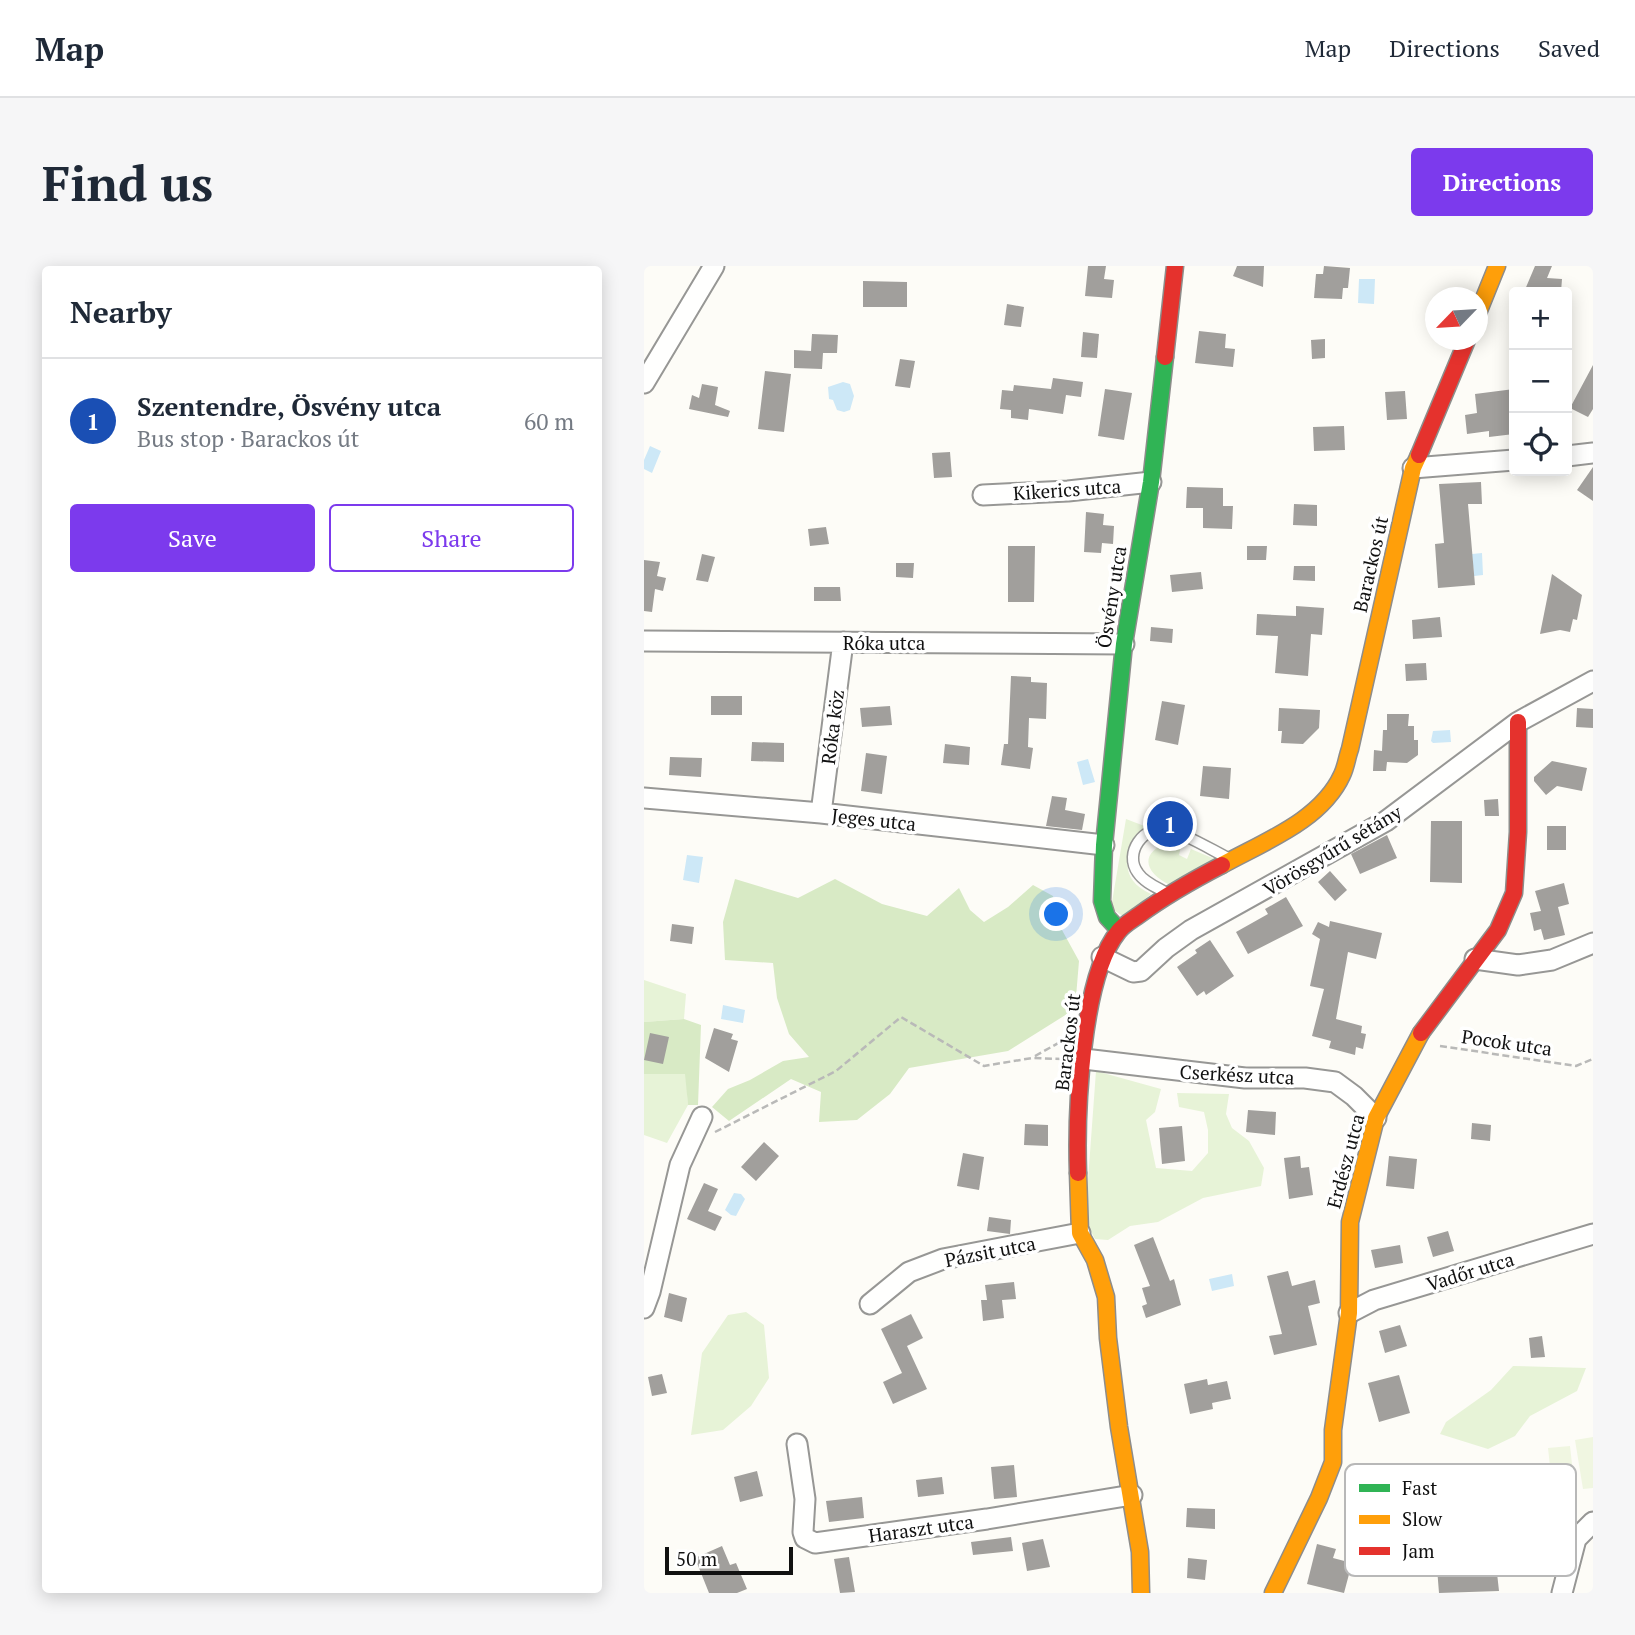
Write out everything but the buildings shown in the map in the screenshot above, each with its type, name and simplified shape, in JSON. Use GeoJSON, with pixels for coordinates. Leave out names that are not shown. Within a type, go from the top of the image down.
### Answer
{"type":"FeatureCollection","features":[{"type":"Feature","properties":{"kind":"street"},"geometry":{"type":"LineString","coordinates":[[644,383],[714,266]]}},
{"type":"Feature","properties":{"kind":"street","name":"Ösvény utca"},"geometry":{"type":"LineString","coordinates":[[1119,930],[1107,917],[1101,901],[1104,845],[1124,643],[1151,482],[1175,266]]}},
{"type":"Feature","properties":{"kind":"street"},"geometry":{"type":"LineString","coordinates":[[1488,288],[1497,266]]}},
{"type":"Feature","properties":{"kind":"street","name":"Barackos út"},"geometry":{"type":"LineString","coordinates":[[1141,1593],[1140,1552],[1119,1427],[1105,1297],[1095,1260],[1080,1233],[1077,1138],[1086,1027],[1102,957],[1119,930],[1168,894],[1288,829],[1313,812],[1331,793],[1342,775],[1413,468],[1462,350]]}},
{"type":"Feature","properties":{"kind":"street"},"geometry":{"type":"LineString","coordinates":[[1572,455],[1593,453]]}},
{"type":"Feature","properties":{"kind":"street"},"geometry":{"type":"LineString","coordinates":[[1413,468],[1509,460]]}},
{"type":"Feature","properties":{"kind":"street","name":"Kikerics utca"},"geometry":{"type":"LineString","coordinates":[[983,495],[1068,491],[1151,482]]}},
{"type":"Feature","properties":{"kind":"street","name":"Róka utca"},"geometry":{"type":"LineString","coordinates":[[644,641],[1124,643]]}},
{"type":"Feature","properties":{"kind":"street","name":"Róka köz"},"geometry":{"type":"LineString","coordinates":[[821,813],[843,642]]}},
{"type":"Feature","properties":{"kind":"street","name":"Vörösgyűrű sétány"},"geometry":{"type":"LineString","coordinates":[[1102,957],[1133,972],[1141,971],[1191,930],[1386,821],[1518,722],[1593,681]]}},
{"type":"Feature","properties":{"kind":"street","name":"Erdész utca"},"geometry":{"type":"LineString","coordinates":[[1273,1593],[1319,1498],[1333,1462],[1333,1430],[1349,1313],[1350,1222],[1376,1118],[1423,1029],[1498,930],[1514,893],[1518,821],[1518,722]]}},
{"type":"Feature","properties":{"kind":"street","name":"Jeges utca"},"geometry":{"type":"LineString","coordinates":[[644,798],[821,813],[1104,845]]}},
{"type":"Feature","properties":{"kind":"street"},"geometry":{"type":"LineString","coordinates":[[1475,959],[1518,965],[1552,960],[1593,943]]}},
{"type":"Feature","properties":{"kind":"street","name":"Cserkész utca"},"geometry":{"type":"LineString","coordinates":[[1084,1059],[1245,1078],[1305,1078],[1335,1082],[1376,1118]]}},
{"type":"Feature","properties":{"kind":"street"},"geometry":{"type":"LineString","coordinates":[[644,1308],[680,1165],[702,1117]]}},
{"type":"Feature","properties":{"kind":"street","name":"Pázsit utca"},"geometry":{"type":"LineString","coordinates":[[870,1304],[909,1272],[943,1259],[1080,1233]]}},
{"type":"Feature","properties":{"kind":"street","name":"Vadőr utca"},"geometry":{"type":"LineString","coordinates":[[1349,1313],[1374,1300],[1593,1234]]}},
{"type":"Feature","properties":{"kind":"street","name":"Haraszt utca"},"geometry":{"type":"LineString","coordinates":[[797,1444],[805,1499],[803,1532],[805,1538],[815,1543],[1132,1495]]}},
{"type":"Feature","properties":{"kind":"street"},"geometry":{"type":"LineString","coordinates":[[1576,1539],[1593,1522]]}},
{"type":"Feature","properties":{"kind":"street"},"geometry":{"type":"LineString","coordinates":[[1562,1593],[1566,1576]]}},
{"type":"Feature","properties":{"kind":"lane"},"geometry":{"type":"LineString","coordinates":[[1168,894],[1137,872],[1133,861],[1135,847],[1142,836],[1154,830],[1167,829],[1232,859]]}},
{"type":"Feature","properties":{"kind":"path"},"geometry":{"type":"LineString","coordinates":[[689,1145],[836,1071],[901,1017],[984,1066],[1032,1058],[1084,1059]]}},
{"type":"Feature","properties":{"kind":"path"},"geometry":{"type":"LineString","coordinates":[[1032,1058],[1086,1027]]}},
{"type":"Feature","properties":{"kind":"path","name":"Pocok utca"},"geometry":{"type":"LineString","coordinates":[[1416,1042],[1576,1066],[1593,1059]]}},
{"type":"Feature","properties":{"kind":"green space"},"geometry":{"type":"Polygon","coordinates":[[[1126,819],[1147,827],[1133,845],[1128,863],[1133,880],[1151,894],[1124,917],[1111,908],[1126,819]]]}},
{"type":"Feature","properties":{"kind":"green space"},"geometry":{"type":"Polygon","coordinates":[[[1169,842],[1181,846],[1179,855],[1187,859],[1191,849],[1217,860],[1170,885],[1155,875],[1149,863],[1153,852],[1169,842]]]}},
{"type":"Feature","properties":{"kind":"green space"},"geometry":{"type":"Polygon","coordinates":[[[735,879],[798,898],[835,879],[882,904],[927,916],[959,888],[970,910],[984,922],[1008,907],[1033,885],[1053,896],[1062,930],[1079,961],[1075,1009],[1008,1051],[909,1068],[890,1094],[857,1120],[819,1122],[821,1092],[791,1079],[729,1121],[712,1107],[728,1089],[783,1061],[809,1057],[789,1034],[777,998],[773,963],[725,960],[723,922],[735,879]]]}},
{"type":"Feature","properties":{"kind":"green space"},"geometry":{"type":"Polygon","coordinates":[[[644,980],[686,994],[684,1019],[644,1022],[644,980]]]}},
{"type":"Feature","properties":{"kind":"green space"},"geometry":{"type":"Polygon","coordinates":[[[684,1019],[701,1025],[698,1105],[688,1105],[685,1074],[644,1074],[644,1022],[684,1019]]]}},
{"type":"Feature","properties":{"kind":"green space"},"geometry":{"type":"Polygon","coordinates":[[[1096,1071],[1161,1089],[1155,1112],[1146,1120],[1156,1168],[1192,1171],[1208,1153],[1208,1130],[1204,1112],[1179,1107],[1177,1093],[1229,1094],[1226,1114],[1232,1128],[1249,1141],[1264,1168],[1261,1186],[1203,1198],[1158,1222],[1130,1226],[1108,1240],[1095,1239],[1085,1221],[1096,1071]]]}},
{"type":"Feature","properties":{"kind":"green space"},"geometry":{"type":"Polygon","coordinates":[[[686,1073],[688,1105],[667,1143],[644,1135],[644,1074],[686,1073]]]}},
{"type":"Feature","properties":{"kind":"green space"},"geometry":{"type":"Polygon","coordinates":[[[746,1312],[764,1325],[769,1378],[751,1406],[723,1430],[691,1435],[702,1353],[728,1315],[746,1312]]]}},
{"type":"Feature","properties":{"kind":"green space"},"geometry":{"type":"Polygon","coordinates":[[[1513,1366],[1586,1368],[1577,1391],[1530,1416],[1515,1436],[1488,1449],[1440,1434],[1446,1422],[1491,1390],[1513,1366]]]}},
{"type":"Feature","properties":{"kind":"green space"},"geometry":{"type":"Polygon","coordinates":[[[1593,1437],[1593,1488],[1583,1489],[1575,1440],[1593,1437]]]}},
{"type":"Feature","properties":{"kind":"green space"},"geometry":{"type":"Polygon","coordinates":[[[1570,1446],[1572,1464],[1550,1464],[1548,1448],[1570,1446]]]}},
{"type":"Feature","properties":{"kind":"water"},"geometry":{"type":"Polygon","coordinates":[[[1359,279],[1375,279],[1374,304],[1358,303],[1359,279]]]}},
{"type":"Feature","properties":{"kind":"water"},"geometry":{"type":"Polygon","coordinates":[[[843,382],[850,384],[854,396],[850,410],[844,412],[837,410],[833,400],[829,399],[828,387],[843,382]]]}},
{"type":"Feature","properties":{"kind":"water"},"geometry":{"type":"Polygon","coordinates":[[[650,446],[661,451],[652,473],[644,469],[644,460],[650,446]]]}},
{"type":"Feature","properties":{"kind":"water"},"geometry":{"type":"Polygon","coordinates":[[[1482,553],[1483,575],[1474,576],[1472,554],[1482,553]]]}},
{"type":"Feature","properties":{"kind":"water"},"geometry":{"type":"Polygon","coordinates":[[[1450,730],[1451,742],[1431,741],[1433,731],[1450,730]]]}},
{"type":"Feature","properties":{"kind":"water"},"geometry":{"type":"Polygon","coordinates":[[[1088,759],[1095,782],[1083,785],[1077,762],[1088,759]]]}},
{"type":"Feature","properties":{"kind":"water"},"geometry":{"type":"Polygon","coordinates":[[[687,855],[703,857],[699,883],[683,880],[687,855]]]}},
{"type":"Feature","properties":{"kind":"water"},"geometry":{"type":"Polygon","coordinates":[[[723,1005],[745,1010],[743,1023],[721,1019],[723,1005]]]}},
{"type":"Feature","properties":{"kind":"water"},"geometry":{"type":"Polygon","coordinates":[[[734,1193],[741,1194],[745,1199],[736,1216],[725,1210],[734,1193]]]}},
{"type":"Feature","properties":{"kind":"water"},"geometry":{"type":"Polygon","coordinates":[[[1232,1274],[1234,1286],[1212,1291],[1209,1279],[1232,1274]]]}},
{"type":"Feature","properties":{"kind":"traffic: fast"},"geometry":{"type":"LineString","coordinates":[[1119,930],[1107,917],[1102,901],[1104,845],[1124,644],[1151,482],[1165,357]]}},
{"type":"Feature","properties":{"kind":"traffic: slow"},"geometry":{"type":"LineString","coordinates":[[1488,288],[1497,266]]}},
{"type":"Feature","properties":{"kind":"traffic: slow"},"geometry":{"type":"LineString","coordinates":[[1222,865],[1306,818],[1332,791],[1345,769],[1413,468],[1419,455]]}},
{"type":"Feature","properties":{"kind":"traffic: slow"},"geometry":{"type":"LineString","coordinates":[[1273,1593],[1319,1498],[1333,1462],[1333,1430],[1349,1313],[1350,1222],[1376,1118],[1421,1033]]}},
{"type":"Feature","properties":{"kind":"traffic: slow"},"geometry":{"type":"LineString","coordinates":[[1078,1173],[1080,1233],[1095,1260],[1106,1297],[1119,1427],[1140,1552],[1141,1593]]}},
{"type":"Feature","properties":{"kind":"traffic: jam"},"geometry":{"type":"LineString","coordinates":[[1165,357],[1175,266]]}},
{"type":"Feature","properties":{"kind":"traffic: jam"},"geometry":{"type":"LineString","coordinates":[[1419,455],[1463,350]]}},
{"type":"Feature","properties":{"kind":"traffic: jam"},"geometry":{"type":"LineString","coordinates":[[1421,1033],[1498,930],[1514,893],[1518,832],[1518,722]]}},
{"type":"Feature","properties":{"kind":"traffic: jam"},"geometry":{"type":"LineString","coordinates":[[1078,1173],[1078,1117],[1083,1048],[1096,981],[1106,953],[1122,927],[1169,895],[1222,865]]}},
{"type":"Feature","properties":{"kind":"place","name":"Szentendre, Ösvény utca"},"geometry":{"type":"Point","coordinates":[1170,824]}}]}
